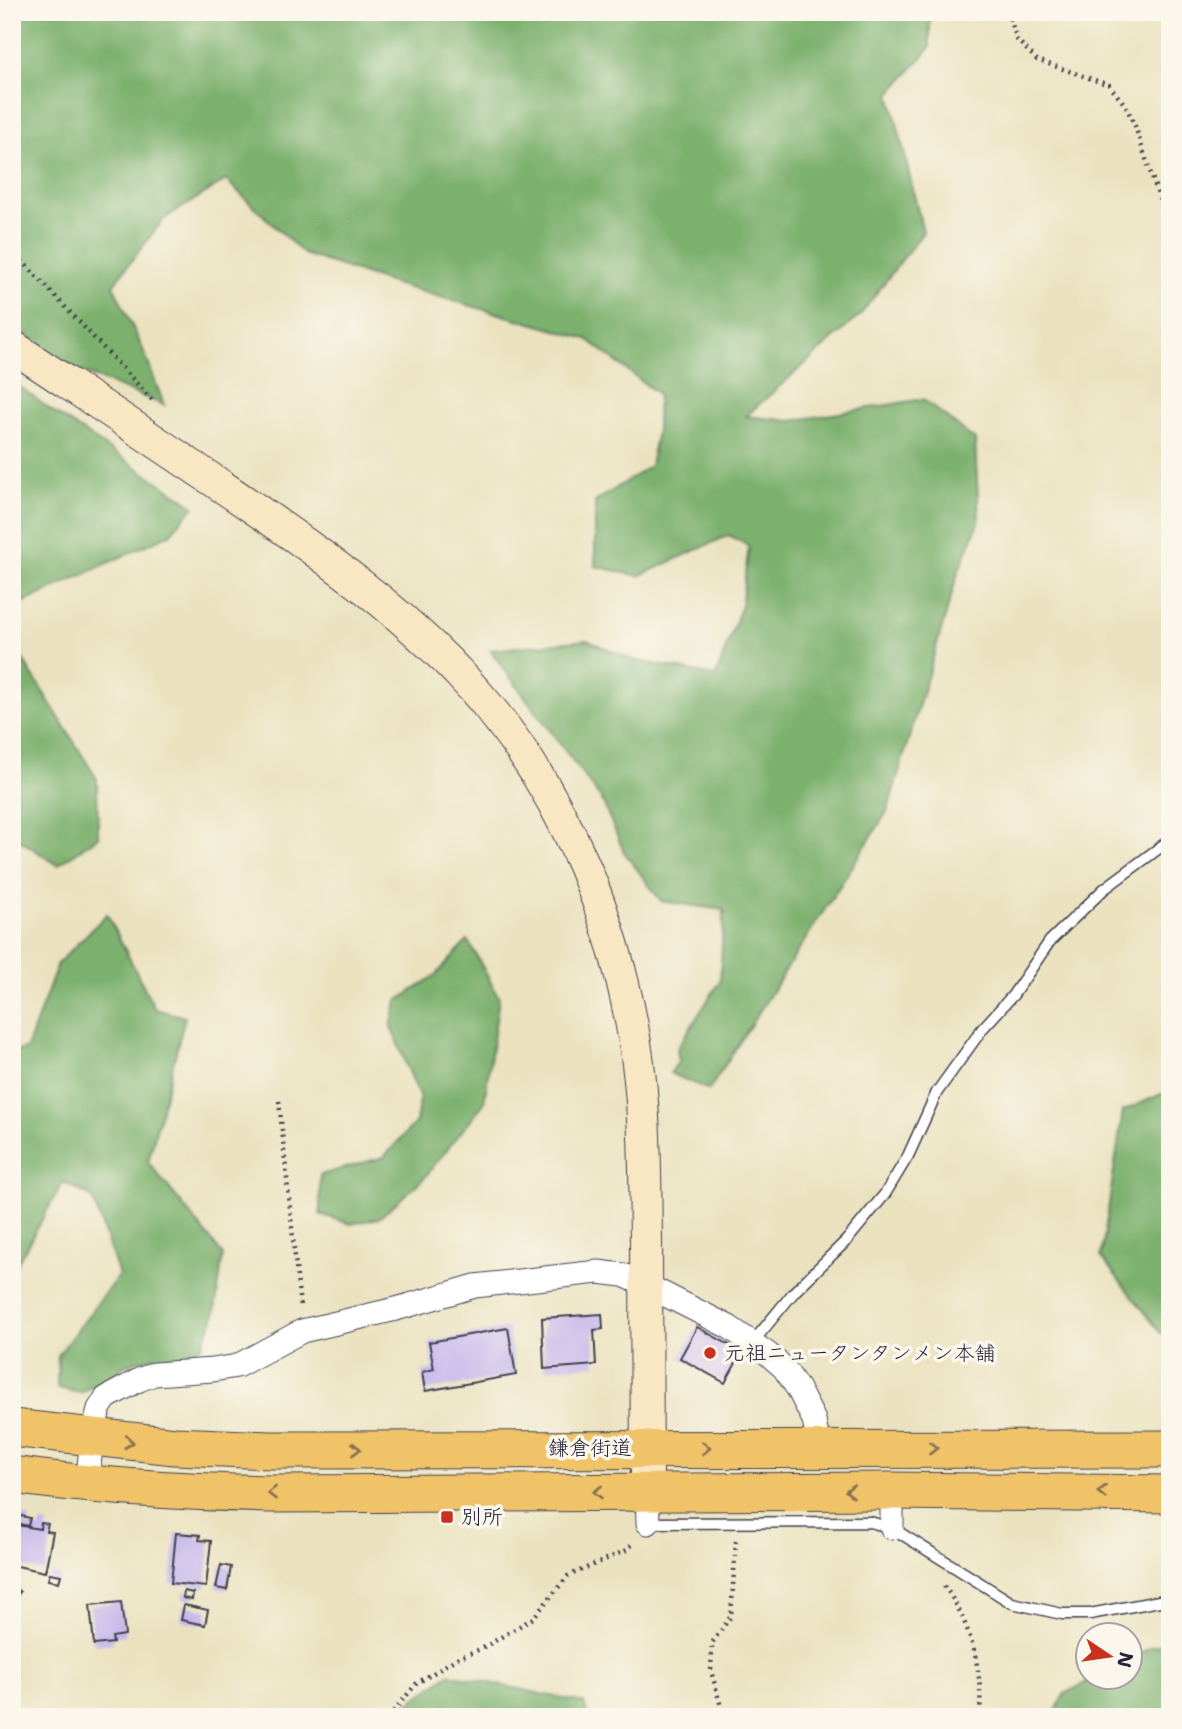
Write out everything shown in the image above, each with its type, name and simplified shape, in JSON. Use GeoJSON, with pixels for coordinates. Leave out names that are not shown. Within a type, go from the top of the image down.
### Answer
{"type":"FeatureCollection","features":[{"type":"Feature","properties":{"kind":"main road","name":"鎌倉街道"},"geometry":{"type":"LineString","coordinates":[[12,1428],[174,1447],[271,1450],[819,1447],[1170,1449]]}},
{"type":"Feature","properties":{"kind":"main road","name":"鎌倉街道"},"geometry":{"type":"LineString","coordinates":[[12,1475],[87,1485],[178,1492],[647,1507],[892,1490],[1170,1494]]}},
{"type":"Feature","properties":{"kind":"street"},"geometry":{"type":"LineString","coordinates":[[12,346],[329,560],[374,595],[437,650],[489,707],[545,788],[564,822],[597,897],[611,939],[626,995],[635,1046],[645,1160],[647,1507]]}},
{"type":"Feature","properties":{"kind":"street"},"geometry":{"type":"LineString","coordinates":[[87,1485],[92,1438],[99,1409],[106,1398],[154,1374],[237,1366],[302,1331],[396,1309],[475,1286],[598,1272],[623,1275],[646,1285],[753,1342],[784,1368],[798,1389],[814,1420],[819,1447]]}},
{"type":"Feature","properties":{"kind":"street"},"geometry":{"type":"LineString","coordinates":[[892,1490],[892,1528]]}},
{"type":"Feature","properties":{"kind":"lane"},"geometry":{"type":"LineString","coordinates":[[753,1342],[794,1292],[847,1240],[885,1194],[908,1156],[937,1092],[983,1028],[1013,995],[1049,941],[1104,889],[1170,840]]}},
{"type":"Feature","properties":{"kind":"lane"},"geometry":{"type":"LineString","coordinates":[[647,1507],[738,1522],[870,1522],[892,1528],[1012,1603],[1062,1614],[1090,1614],[1170,1599]]}},
{"type":"Feature","properties":{"kind":"path"},"geometry":{"type":"LineString","coordinates":[[1008,12],[1017,40],[1037,60],[1109,85],[1126,106],[1170,230]]}},
{"type":"Feature","properties":{"kind":"path"},"geometry":{"type":"LineString","coordinates":[[12,250],[167,416],[170,451]]}},
{"type":"Feature","properties":{"kind":"path"},"geometry":{"type":"LineString","coordinates":[[279,1101],[302,1331]]}},
{"type":"Feature","properties":{"kind":"path"},"geometry":{"type":"LineString","coordinates":[[389,1717],[416,1684],[457,1658],[483,1648],[533,1618],[568,1576],[627,1550],[641,1537],[647,1507]]}},
{"type":"Feature","properties":{"kind":"path"},"geometry":{"type":"LineString","coordinates":[[724,1717],[710,1671],[712,1643],[731,1616],[738,1522]]}},
{"type":"Feature","properties":{"kind":"path"},"geometry":{"type":"LineString","coordinates":[[943,1584],[958,1605],[978,1668],[980,1717]]}},
{"type":"Feature","properties":{"kind":"green space"},"geometry":{"type":"Polygon","coordinates":[[[12,12],[930,12],[930,48],[890,94],[923,232],[860,315],[746,416],[791,421],[923,399],[975,440],[979,522],[959,570],[887,812],[709,1090],[670,1073],[679,1061],[677,1049],[720,981],[724,910],[661,901],[624,852],[602,800],[490,650],[587,640],[633,660],[716,676],[741,607],[749,546],[729,535],[639,576],[595,566],[595,502],[650,466],[657,431],[658,394],[587,339],[395,284],[304,254],[226,180],[164,219],[113,285],[144,352],[164,405],[59,363],[12,322],[12,12]]]}},
{"type":"Feature","properties":{"kind":"green space"},"geometry":{"type":"Polygon","coordinates":[[[12,381],[194,506],[170,534],[12,608],[12,381]]]}},
{"type":"Feature","properties":{"kind":"green space"},"geometry":{"type":"Polygon","coordinates":[[[12,642],[97,779],[98,837],[58,865],[12,835],[12,642]]]}},
{"type":"Feature","properties":{"kind":"green space"},"geometry":{"type":"Polygon","coordinates":[[[107,914],[155,1009],[185,1017],[148,1162],[223,1255],[214,1318],[202,1345],[185,1357],[155,1357],[130,1363],[81,1393],[57,1388],[58,1355],[119,1275],[92,1197],[63,1182],[12,1273],[12,1053],[27,1048],[58,963],[107,914]]]}},
{"type":"Feature","properties":{"kind":"green space"},"geometry":{"type":"Polygon","coordinates":[[[468,940],[499,998],[484,1103],[424,1178],[379,1218],[351,1224],[320,1214],[320,1175],[384,1157],[416,1122],[420,1098],[391,1027],[397,1001],[436,975],[468,940]]]}},
{"type":"Feature","properties":{"kind":"green space"},"geometry":{"type":"Polygon","coordinates":[[[1170,1090],[1170,1336],[1161,1333],[1101,1257],[1123,1111],[1170,1090]]]}},
{"type":"Feature","properties":{"kind":"green space"},"geometry":{"type":"Polygon","coordinates":[[[1170,1642],[1170,1717],[1053,1717],[1064,1694],[1074,1689],[1144,1690],[1144,1651],[1170,1642]]]}},
{"type":"Feature","properties":{"kind":"green space"},"geometry":{"type":"Polygon","coordinates":[[[449,1674],[584,1703],[588,1717],[391,1717],[449,1674]]]}},
{"type":"Feature","properties":{"kind":"building"},"geometry":{"type":"Polygon","coordinates":[[[602,1314],[603,1329],[594,1330],[596,1365],[544,1369],[542,1318],[602,1314]]]}},
{"type":"Feature","properties":{"kind":"building"},"geometry":{"type":"Polygon","coordinates":[[[697,1327],[742,1352],[725,1383],[680,1358],[697,1327]]]}},
{"type":"Feature","properties":{"kind":"building"},"geometry":{"type":"Polygon","coordinates":[[[508,1328],[516,1375],[425,1391],[422,1372],[434,1369],[429,1342],[508,1328]]]}},
{"type":"Feature","properties":{"kind":"building"},"geometry":{"type":"Polygon","coordinates":[[[12,1514],[30,1518],[28,1526],[15,1523],[12,1529],[12,1514]]]}},
{"type":"Feature","properties":{"kind":"building"},"geometry":{"type":"Polygon","coordinates":[[[41,1523],[48,1524],[46,1531],[53,1532],[45,1572],[12,1565],[12,1543],[17,1525],[40,1529],[41,1523]]]}},
{"type":"Feature","properties":{"kind":"building"},"geometry":{"type":"Polygon","coordinates":[[[176,1533],[200,1535],[199,1540],[211,1541],[206,1587],[171,1583],[176,1533]]]}},
{"type":"Feature","properties":{"kind":"building"},"geometry":{"type":"Polygon","coordinates":[[[221,1565],[231,1567],[227,1590],[216,1588],[221,1565]]]}},
{"type":"Feature","properties":{"kind":"building"},"geometry":{"type":"Polygon","coordinates":[[[50,1573],[61,1575],[59,1582],[48,1580],[50,1573]]]}},
{"type":"Feature","properties":{"kind":"building"},"geometry":{"type":"Polygon","coordinates":[[[12,1586],[20,1592],[12,1602],[12,1586]]]}},
{"type":"Feature","properties":{"kind":"building"},"geometry":{"type":"Polygon","coordinates":[[[184,1591],[193,1593],[192,1600],[183,1598],[184,1591]]]}},
{"type":"Feature","properties":{"kind":"building"},"geometry":{"type":"Polygon","coordinates":[[[121,1602],[125,1635],[112,1637],[113,1643],[94,1645],[90,1605],[121,1602]]]}},
{"type":"Feature","properties":{"kind":"building"},"geometry":{"type":"Polygon","coordinates":[[[184,1605],[208,1610],[205,1625],[181,1620],[184,1605]]]}},
{"type":"Feature","properties":{"kind":"place","name":"元祖ニュータンタンメン本舗"},"geometry":{"type":"Point","coordinates":[710,1353]}},
{"type":"Feature","properties":{"kind":"place","name":"別所"},"geometry":{"type":"Point","coordinates":[447,1517]}}]}
